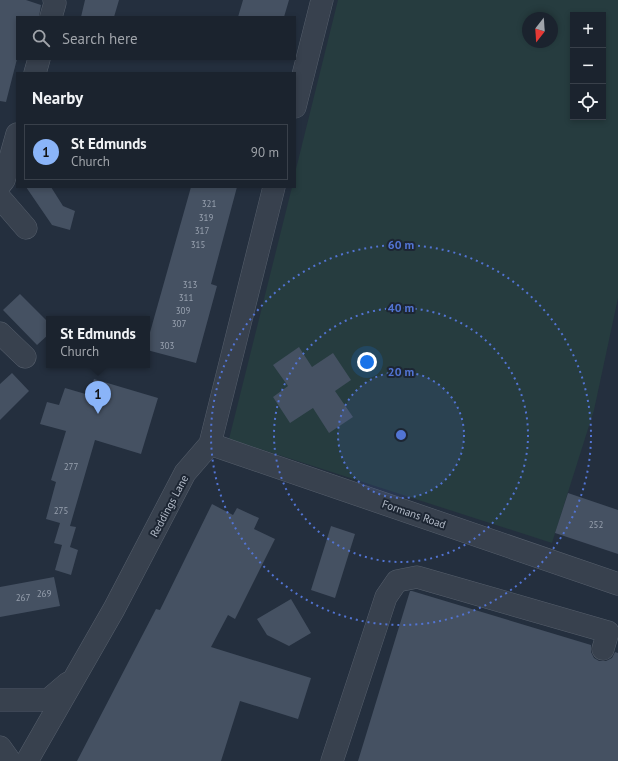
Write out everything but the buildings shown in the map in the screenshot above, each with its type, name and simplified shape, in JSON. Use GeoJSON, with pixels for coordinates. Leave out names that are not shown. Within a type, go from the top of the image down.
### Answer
{"type":"FeatureCollection","features":[{"type":"Feature","properties":{"kind":"street"},"geometry":{"type":"LineString","coordinates":[[51,16],[55,4],[54,0]]}},
{"type":"Feature","properties":{"kind":"street"},"geometry":{"type":"LineString","coordinates":[[296,102],[322,0]]}},
{"type":"Feature","properties":{"kind":"street"},"geometry":{"type":"LineString","coordinates":[[35,72],[39,60]]}},
{"type":"Feature","properties":{"kind":"street"},"geometry":{"type":"LineString","coordinates":[[0,185],[4,180],[16,138]]}},
{"type":"Feature","properties":{"kind":"street","name":"Reddings Lane"},"geometry":{"type":"LineString","coordinates":[[27,761],[114,608],[185,474],[210,444],[274,188]]}},
{"type":"Feature","properties":{"kind":"street"},"geometry":{"type":"LineString","coordinates":[[0,198],[26,228]]}},
{"type":"Feature","properties":{"kind":"street"},"geometry":{"type":"LineString","coordinates":[[0,333],[25,357]]}},
{"type":"Feature","properties":{"kind":"street","name":"Formans Road"},"geometry":{"type":"LineString","coordinates":[[210,444],[618,584]]}},
{"type":"Feature","properties":{"kind":"street"},"geometry":{"type":"LineString","coordinates":[[332,761],[386,597],[397,581],[417,577],[608,632],[603,649]]}},
{"type":"Feature","properties":{"kind":"street"},"geometry":{"type":"LineString","coordinates":[[0,700],[48,700],[73,679]]}},
{"type":"Feature","properties":{"kind":"street"},"geometry":{"type":"LineString","coordinates":[[0,747],[10,761]]}},
{"type":"Feature","properties":{"kind":"green space"},"geometry":{"type":"Polygon","coordinates":[[[338,0],[618,0],[618,298],[594,410],[552,543],[229,439],[292,188],[296,188],[296,169],[338,0]]]}},
{"type":"Feature","properties":{"kind":"place","name":"St Edmunds"},"geometry":{"type":"Point","coordinates":[98,414]}}]}
